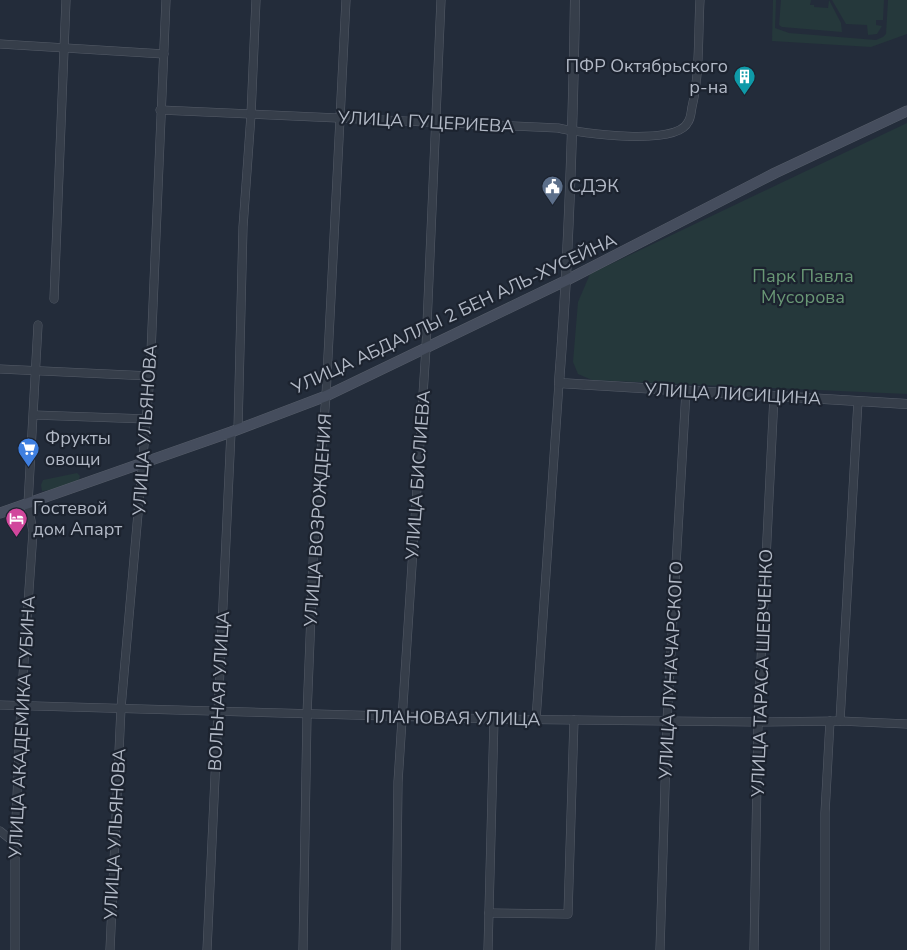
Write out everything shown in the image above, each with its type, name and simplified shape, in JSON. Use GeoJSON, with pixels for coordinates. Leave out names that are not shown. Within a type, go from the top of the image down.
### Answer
{"type":"FeatureCollection","features":[{"type":"Feature","properties":{"kind":"main road","name":"УЛИЦА АБДАЛЛЫ 2 БЕН АЛЬ-ХУСЕЙНА"},"geometry":{"type":"LineString","coordinates":[[0,513],[234,431],[326,396],[567,280],[775,173],[907,111]]}},
{"type":"Feature","properties":{"kind":"street"},"geometry":{"type":"LineString","coordinates":[[54,299],[66,0]]}},
{"type":"Feature","properties":{"kind":"street","name":"УЛИЦА УЛЬЯНОВА"},"geometry":{"type":"LineString","coordinates":[[110,950],[121,708],[150,376],[166,0]]}},
{"type":"Feature","properties":{"kind":"street","name":"ВОЛЬНАЯ УЛИЦА"},"geometry":{"type":"LineString","coordinates":[[207,950],[256,0]]}},
{"type":"Feature","properties":{"kind":"street","name":"УЛИЦА ВОЗРОЖДЕНИЯ"},"geometry":{"type":"LineString","coordinates":[[303,950],[307,715],[314,539],[326,396],[346,0]]}},
{"type":"Feature","properties":{"kind":"street","name":"УЛИЦА БИСЛИЕВА"},"geometry":{"type":"LineString","coordinates":[[396,950],[398,782],[426,348],[441,0]]}},
{"type":"Feature","properties":{"kind":"street"},"geometry":{"type":"LineString","coordinates":[[536,720],[567,280],[573,131],[575,0]]}},
{"type":"Feature","properties":{"kind":"street","name":"УЛИЦА ГУЦЕРИЕВА"},"geometry":{"type":"LineString","coordinates":[[160,110],[558,128],[610,135],[646,136],[669,134],[680,130],[688,124],[696,88],[700,0]]}},
{"type":"Feature","properties":{"kind":"street"},"geometry":{"type":"LineString","coordinates":[[0,44],[164,54]]}},
{"type":"Feature","properties":{"kind":"street","name":"УЛИЦА АКАДЕМИКА ГУБИНА"},"geometry":{"type":"LineString","coordinates":[[15,950],[15,843],[21,705],[33,532],[28,504],[38,325]]}},
{"type":"Feature","properties":{"kind":"street"},"geometry":{"type":"LineString","coordinates":[[0,369],[150,376]]}},
{"type":"Feature","properties":{"kind":"street","name":"УЛИЦА ЛИСИЦИНА"},"geometry":{"type":"LineString","coordinates":[[559,383],[907,404]]}},
{"type":"Feature","properties":{"kind":"street","name":"УЛИЦА ЛУНАЧАРСКОГО"},"geometry":{"type":"LineString","coordinates":[[660,950],[667,721],[686,391]]}},
{"type":"Feature","properties":{"kind":"street","name":"УЛИЦА ТАРАСА ШЕВЧЕНКО"},"geometry":{"type":"LineString","coordinates":[[754,950],[758,722],[774,396]]}},
{"type":"Feature","properties":{"kind":"street"},"geometry":{"type":"LineString","coordinates":[[840,721],[858,401]]}},
{"type":"Feature","properties":{"kind":"street"},"geometry":{"type":"LineString","coordinates":[[34,415],[147,419]]}},
{"type":"Feature","properties":{"kind":"street","name":"ПЛАНОВАЯ УЛИЦА"},"geometry":{"type":"LineString","coordinates":[[0,705],[536,720],[840,721],[907,724]]}},
{"type":"Feature","properties":{"kind":"street"},"geometry":{"type":"LineString","coordinates":[[488,950],[494,719]]}},
{"type":"Feature","properties":{"kind":"street"},"geometry":{"type":"LineString","coordinates":[[489,913],[568,914],[574,720]]}},
{"type":"Feature","properties":{"kind":"street"},"geometry":{"type":"LineString","coordinates":[[825,950],[825,813],[830,721]]}},
{"type":"Feature","properties":{"kind":"street"},"geometry":{"type":"LineString","coordinates":[[0,830],[15,843]]}},
{"type":"Feature","properties":{"kind":"green space"},"geometry":{"type":"Polygon","coordinates":[[[773,0],[776,0],[775,28],[789,33],[876,40],[886,34],[888,0],[907,0],[907,34],[871,47],[772,41],[773,0]]]}},
{"type":"Feature","properties":{"kind":"green space"},"geometry":{"type":"Polygon","coordinates":[[[781,0],[811,0],[810,5],[814,5],[814,7],[828,8],[829,0],[841,23],[842,32],[782,27],[779,25],[781,0]]]}},
{"type":"Feature","properties":{"kind":"green space"},"geometry":{"type":"Polygon","coordinates":[[[832,0],[884,0],[883,20],[876,20],[876,25],[882,26],[877,34],[868,35],[867,25],[846,24],[832,0]]]}},
{"type":"Feature","properties":{"kind":"green space","name":"Парк Павла Мусорова"},"geometry":{"type":"Polygon","coordinates":[[[907,123],[907,394],[592,380],[578,374],[573,362],[578,302],[590,274],[907,123]]]}},
{"type":"Feature","properties":{"kind":"green space"},"geometry":{"type":"Polygon","coordinates":[[[77,473],[80,476],[78,482],[63,488],[42,491],[41,485],[43,480],[77,473]]]}},
{"type":"Feature","properties":{"kind":"place","name":"ПФР Октябрьского р-на"},"geometry":{"type":"Point","coordinates":[744,95]}},
{"type":"Feature","properties":{"kind":"place","name":"СДЭК"},"geometry":{"type":"Point","coordinates":[553,205]}},
{"type":"Feature","properties":{"kind":"place","name":"Фрукты овощи"},"geometry":{"type":"Point","coordinates":[29,467]}},
{"type":"Feature","properties":{"kind":"place","name":"Гостевой дом Апарт"},"geometry":{"type":"Point","coordinates":[17,537]}}]}
